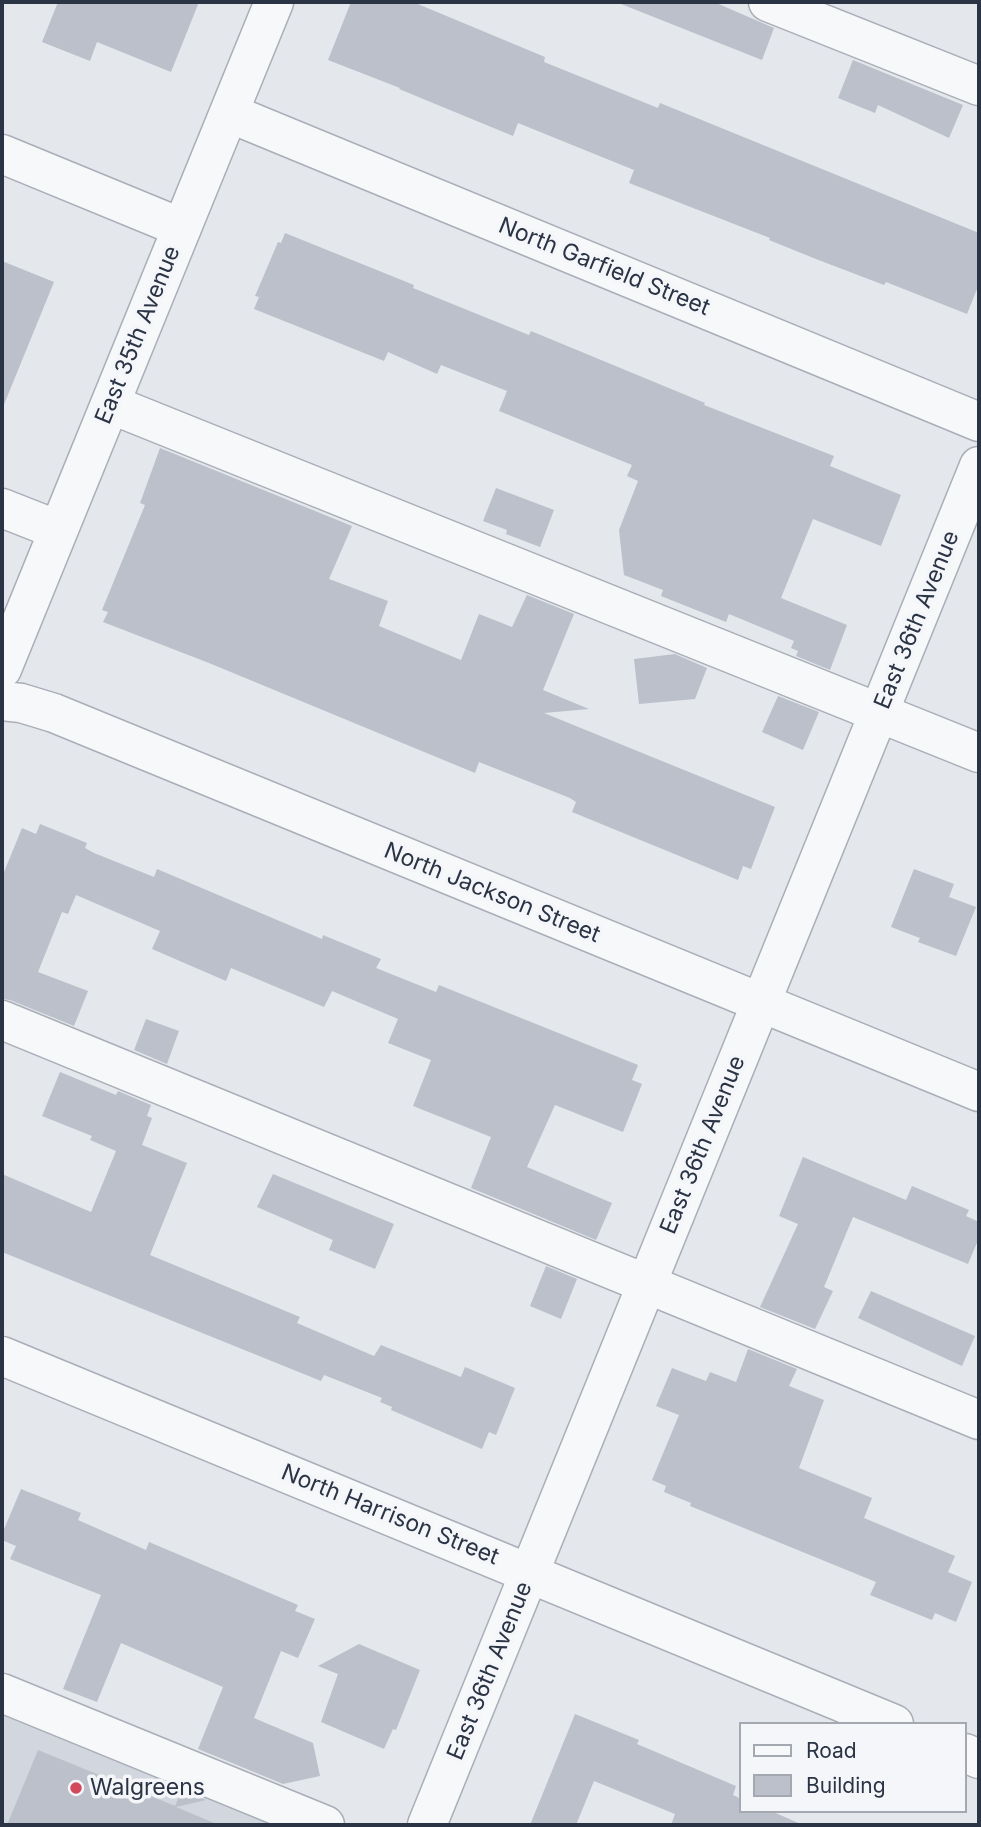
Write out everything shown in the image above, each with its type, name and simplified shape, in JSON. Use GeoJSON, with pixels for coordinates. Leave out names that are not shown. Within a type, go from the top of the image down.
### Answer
{"type":"FeatureCollection","features":[{"type":"Feature","properties":{"kind":"street","name":"East 35th Avenue"},"geometry":{"type":"LineString","coordinates":[[2,669],[274,2]]}},
{"type":"Feature","properties":{"kind":"street"},"geometry":{"type":"LineString","coordinates":[[768,2],[979,86]]}},
{"type":"Feature","properties":{"kind":"street","name":"North Garfield Street"},"geometry":{"type":"LineString","coordinates":[[229,113],[979,422]]}},
{"type":"Feature","properties":{"kind":"street"},"geometry":{"type":"LineString","coordinates":[[2,154],[181,228]]}},
{"type":"Feature","properties":{"kind":"street"},"geometry":{"type":"LineString","coordinates":[[110,404],[979,753]]}},
{"type":"Feature","properties":{"kind":"street","name":"East 36th Avenue"},"geometry":{"type":"LineString","coordinates":[[427,1825],[979,466]]}},
{"type":"Feature","properties":{"kind":"street"},"geometry":{"type":"LineString","coordinates":[[2,508],[58,530]]}},
{"type":"Feature","properties":{"kind":"street","name":"North Jackson Street"},"geometry":{"type":"LineString","coordinates":[[2,701],[54,713],[979,1093]]}},
{"type":"Feature","properties":{"kind":"street"},"geometry":{"type":"LineString","coordinates":[[2,1020],[979,1420]]}},
{"type":"Feature","properties":{"kind":"street","name":"North Harrison Street"},"geometry":{"type":"LineString","coordinates":[[2,1356],[889,1722]]}},
{"type":"Feature","properties":{"kind":"street"},"geometry":{"type":"LineString","coordinates":[[2,1693],[325,1825]]}},
{"type":"Feature","properties":{"kind":"shaded area"},"geometry":{"type":"Polygon","coordinates":[[[2,1693],[325,1825],[2,1825],[2,1693]]]}},
{"type":"Feature","properties":{"kind":"building"},"geometry":{"type":"Polygon","coordinates":[[[58,2],[199,2],[171,72],[97,42],[90,61],[42,42],[58,2]]]}},
{"type":"Feature","properties":{"kind":"building"},"geometry":{"type":"Polygon","coordinates":[[[351,2],[413,2],[545,57],[544,62],[658,108],[660,103],[979,233],[979,284],[967,314],[886,282],[884,285],[816,259],[769,240],[770,238],[629,183],[634,170],[518,123],[513,136],[328,60],[351,2]]]}},
{"type":"Feature","properties":{"kind":"building"},"geometry":{"type":"Polygon","coordinates":[[[621,2],[714,2],[774,28],[762,60],[621,2]]]}},
{"type":"Feature","properties":{"kind":"building"},"geometry":{"type":"Polygon","coordinates":[[[853,60],[963,105],[949,138],[878,105],[875,113],[838,98],[853,60]]]}},
{"type":"Feature","properties":{"kind":"building"},"geometry":{"type":"Polygon","coordinates":[[[285,233],[414,285],[413,288],[529,335],[531,331],[705,403],[704,405],[834,456],[830,466],[901,495],[881,546],[813,519],[781,598],[847,625],[830,670],[796,656],[798,651],[791,648],[794,641],[729,614],[726,622],[661,596],[663,590],[624,575],[619,530],[638,481],[627,476],[632,465],[499,411],[507,391],[441,365],[437,374],[388,352],[384,361],[254,309],[259,297],[255,296],[278,242],[281,243],[285,233]]]}},
{"type":"Feature","properties":{"kind":"building"},"geometry":{"type":"Polygon","coordinates":[[[2,261],[54,282],[3,407],[2,407],[2,261]]]}},
{"type":"Feature","properties":{"kind":"building"},"geometry":{"type":"Polygon","coordinates":[[[160,448],[352,526],[329,579],[388,601],[379,626],[461,660],[479,614],[512,627],[527,595],[574,614],[543,690],[589,709],[544,713],[775,807],[751,869],[743,866],[738,880],[572,812],[576,802],[570,798],[479,762],[475,773],[103,622],[108,612],[102,610],[145,505],[140,503],[160,448]]]}},
{"type":"Feature","properties":{"kind":"building"},"geometry":{"type":"Polygon","coordinates":[[[496,488],[554,510],[540,547],[506,534],[507,530],[483,521],[496,488]]]}},
{"type":"Feature","properties":{"kind":"building"},"geometry":{"type":"Polygon","coordinates":[[[675,654],[707,668],[695,699],[639,704],[634,659],[675,654]]]}},
{"type":"Feature","properties":{"kind":"building"},"geometry":{"type":"Polygon","coordinates":[[[778,696],[819,712],[803,750],[762,732],[778,696]]]}},
{"type":"Feature","properties":{"kind":"building"},"geometry":{"type":"Polygon","coordinates":[[[40,824],[87,843],[85,848],[94,853],[154,877],[157,869],[322,939],[323,935],[381,959],[376,968],[436,992],[439,985],[638,1065],[632,1080],[642,1084],[623,1132],[555,1105],[527,1167],[612,1203],[596,1240],[471,1188],[491,1137],[413,1106],[431,1060],[388,1043],[398,1019],[332,991],[324,1007],[231,968],[226,981],[152,949],[160,931],[76,895],[68,914],[62,912],[38,972],[88,991],[74,1026],[2,999],[2,877],[22,828],[36,834],[40,824]]]}},
{"type":"Feature","properties":{"kind":"building"},"geometry":{"type":"Polygon","coordinates":[[[914,869],[954,884],[949,897],[976,907],[956,956],[918,942],[920,938],[891,927],[914,869]]]}},
{"type":"Feature","properties":{"kind":"building"},"geometry":{"type":"Polygon","coordinates":[[[146,1019],[179,1031],[167,1064],[134,1050],[146,1019]]]}},
{"type":"Feature","properties":{"kind":"building"},"geometry":{"type":"Polygon","coordinates":[[[60,1072],[116,1095],[118,1091],[151,1105],[147,1116],[152,1118],[142,1145],[187,1163],[150,1255],[300,1317],[297,1323],[374,1356],[381,1345],[461,1377],[465,1367],[515,1388],[496,1435],[489,1432],[482,1449],[391,1410],[392,1407],[380,1402],[382,1398],[324,1375],[321,1381],[2,1252],[2,1174],[91,1212],[116,1151],[90,1140],[92,1136],[42,1116],[60,1072]]]}},
{"type":"Feature","properties":{"kind":"building"},"geometry":{"type":"Polygon","coordinates":[[[803,1157],[906,1200],[912,1186],[969,1210],[966,1216],[979,1222],[979,1238],[968,1264],[853,1217],[824,1287],[833,1291],[815,1329],[760,1307],[798,1224],[779,1216],[803,1157]]]}},
{"type":"Feature","properties":{"kind":"building"},"geometry":{"type":"Polygon","coordinates":[[[273,1174],[394,1224],[375,1269],[329,1250],[333,1240],[257,1207],[273,1174]]]}},
{"type":"Feature","properties":{"kind":"building"},"geometry":{"type":"Polygon","coordinates":[[[546,1266],[577,1279],[561,1319],[530,1306],[546,1266]]]}},
{"type":"Feature","properties":{"kind":"building"},"geometry":{"type":"Polygon","coordinates":[[[871,1291],[975,1336],[962,1366],[858,1318],[871,1291]]]}},
{"type":"Feature","properties":{"kind":"building"},"geometry":{"type":"Polygon","coordinates":[[[748,1349],[797,1369],[789,1386],[824,1400],[799,1468],[872,1498],[864,1518],[955,1556],[948,1572],[972,1582],[956,1622],[935,1613],[932,1620],[870,1595],[876,1582],[690,1506],[691,1503],[664,1492],[666,1486],[652,1480],[679,1415],[656,1406],[672,1368],[706,1381],[710,1372],[736,1382],[748,1349]]]}},
{"type":"Feature","properties":{"kind":"building"},"geometry":{"type":"Polygon","coordinates":[[[21,1489],[81,1513],[78,1520],[146,1550],[149,1542],[298,1605],[295,1611],[315,1619],[298,1658],[281,1651],[254,1718],[313,1743],[320,1776],[283,1784],[198,1749],[223,1687],[121,1643],[97,1702],[63,1689],[101,1595],[10,1559],[16,1546],[2,1540],[2,1534],[21,1489]]]}},
{"type":"Feature","properties":{"kind":"building"},"geometry":{"type":"Polygon","coordinates":[[[359,1644],[420,1670],[396,1730],[393,1729],[384,1749],[321,1722],[338,1674],[318,1666],[359,1644]]]}},
{"type":"Feature","properties":{"kind":"building"},"geometry":{"type":"Polygon","coordinates":[[[575,1714],[639,1740],[637,1744],[736,1786],[733,1795],[740,1798],[740,1813],[776,1813],[803,1825],[671,1825],[675,1814],[594,1781],[576,1825],[530,1825],[575,1714]]]}},
{"type":"Feature","properties":{"kind":"building","name":"Walgreens"},"geometry":{"type":"Polygon","coordinates":[[[38,1750],[175,1806],[182,1790],[206,1800],[176,1807],[219,1825],[7,1825],[38,1750]]]}},
{"type":"Feature","properties":{"kind":"place","name":"Walgreens"},"geometry":{"type":"Point","coordinates":[76,1788]}}]}
